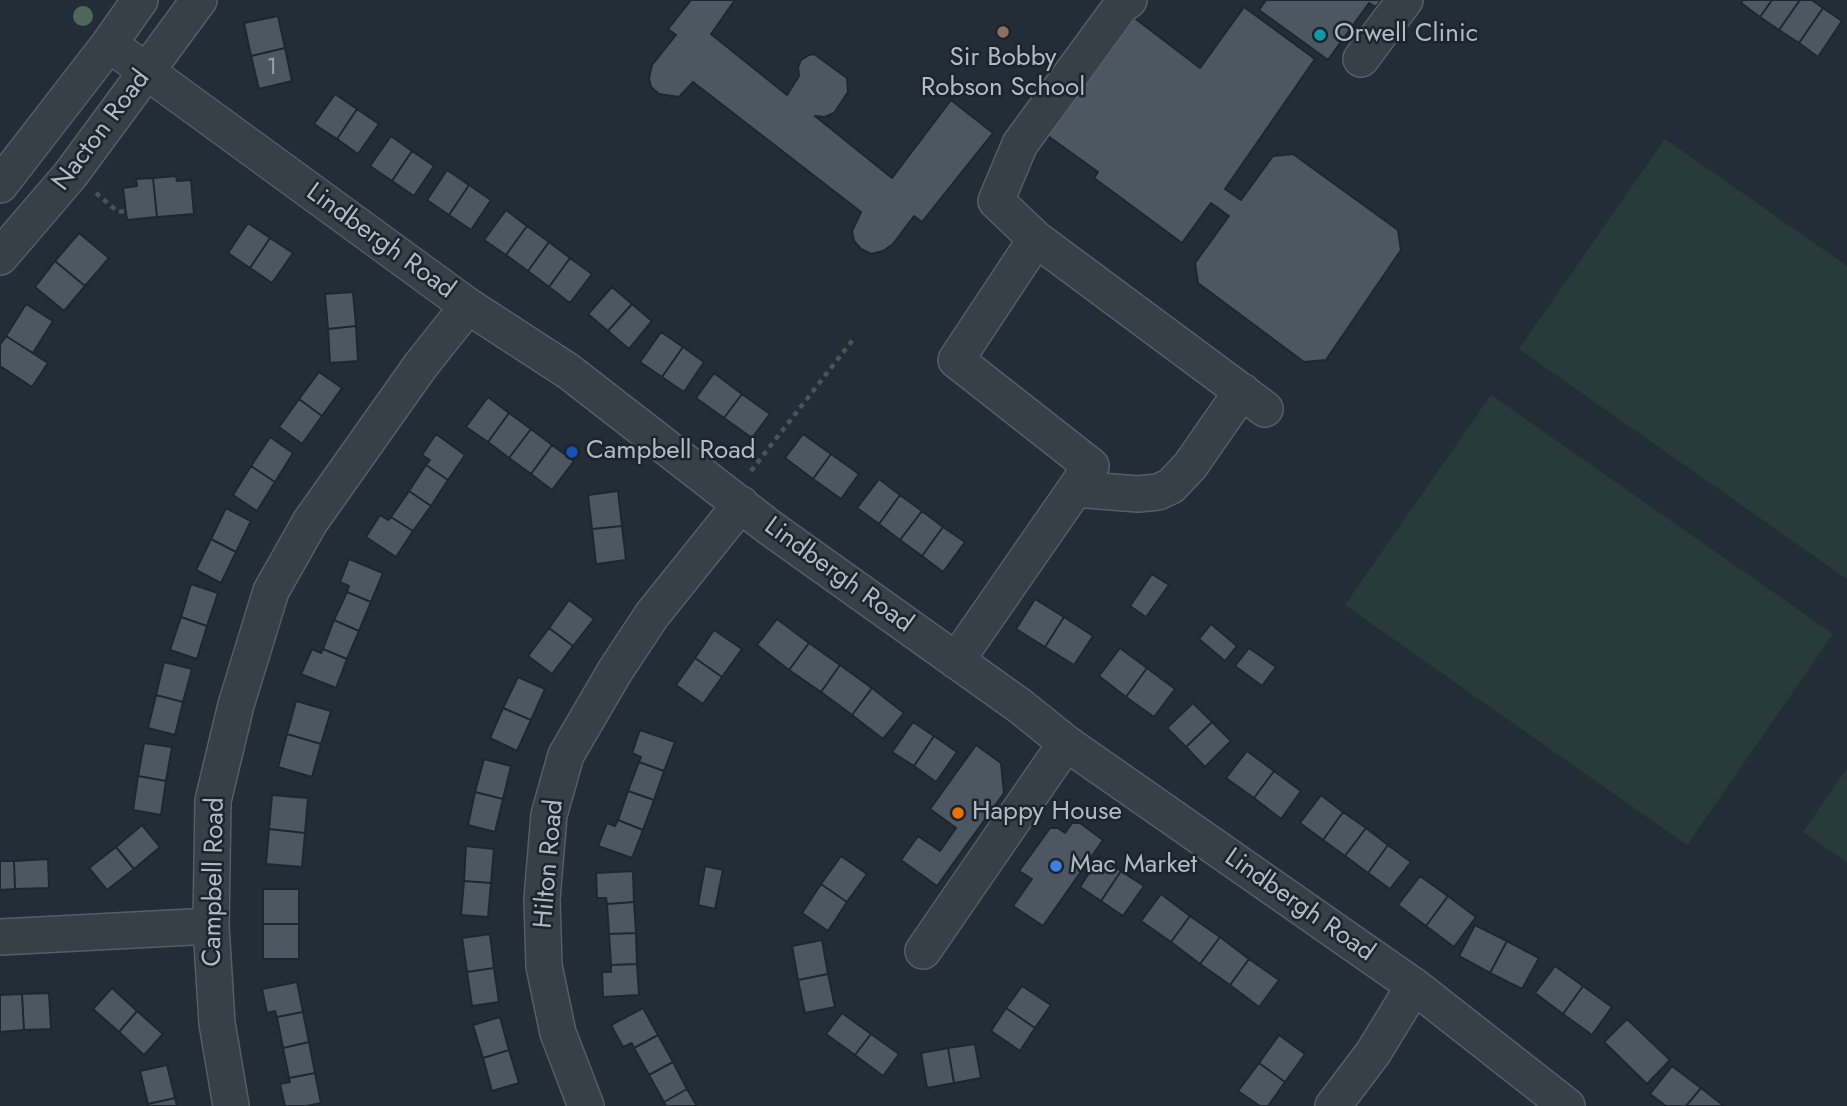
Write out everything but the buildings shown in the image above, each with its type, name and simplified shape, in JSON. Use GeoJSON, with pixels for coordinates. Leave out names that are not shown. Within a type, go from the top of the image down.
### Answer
{"type":"FeatureCollection","features":[{"type":"Feature","properties":{"kind":"street","name":"Nacton Road"},"geometry":{"type":"LineString","coordinates":[[0,185],[140,0]]}},
{"type":"Feature","properties":{"kind":"street","name":"Nacton Road"},"geometry":{"type":"LineString","coordinates":[[0,257],[71,174],[199,0]]}},
{"type":"Feature","properties":{"kind":"street"},"geometry":{"type":"LineString","coordinates":[[1075,489],[1138,494],[1158,492],[1171,486],[1253,400],[1037,239],[996,201],[1020,144],[1121,6],[1129,0]]}},
{"type":"Feature","properties":{"kind":"street"},"geometry":{"type":"LineString","coordinates":[[1361,59],[1405,0]]}},
{"type":"Feature","properties":{"kind":"street","name":"Lindbergh Road"},"geometry":{"type":"LineString","coordinates":[[109,44],[467,306],[568,371],[769,527],[1020,706],[1066,743],[1414,986],[1567,1106]]}},
{"type":"Feature","properties":{"kind":"street"},"geometry":{"type":"LineString","coordinates":[[956,661],[1091,466],[956,360],[1037,239]]}},
{"type":"Feature","properties":{"kind":"street","name":"Campbell Road"},"geometry":{"type":"LineString","coordinates":[[231,1106],[217,1023],[211,926],[213,801],[236,705],[271,591],[310,522],[421,365],[467,306]]}},
{"type":"Feature","properties":{"kind":"street","name":"Hilton Road"},"geometry":{"type":"LineString","coordinates":[[586,1106],[558,1033],[544,966],[542,899],[549,815],[566,755],[615,671],[652,615],[736,500]]}},
{"type":"Feature","properties":{"kind":"street"},"geometry":{"type":"LineString","coordinates":[[923,951],[1066,743]]}},
{"type":"Feature","properties":{"kind":"street"},"geometry":{"type":"LineString","coordinates":[[0,937],[211,926]]}},
{"type":"Feature","properties":{"kind":"street"},"geometry":{"type":"LineString","coordinates":[[1333,1106],[1373,1053],[1414,986]]}},
{"type":"Feature","properties":{"kind":"path"},"geometry":{"type":"LineString","coordinates":[[736,500],[855,337]]}},
{"type":"Feature","properties":{"kind":"green space"},"geometry":{"type":"Polygon","coordinates":[[[1665,139],[1847,266],[1847,579],[1519,349],[1665,139]]]}},
{"type":"Feature","properties":{"kind":"green space"},"geometry":{"type":"Polygon","coordinates":[[[1491,395],[1833,634],[1687,845],[1345,605],[1491,395]]]}},
{"type":"Feature","properties":{"kind":"green space"},"geometry":{"type":"Polygon","coordinates":[[[1847,768],[1847,862],[1803,832],[1847,768]]]}},
{"type":"Feature","properties":{"kind":"place","name":"Sir Bobby Robson School"},"geometry":{"type":"Point","coordinates":[1003,32]}},
{"type":"Feature","properties":{"kind":"place","name":"Orwell Clinic"},"geometry":{"type":"Point","coordinates":[1320,35]}},
{"type":"Feature","properties":{"kind":"place","name":"Campbell Road"},"geometry":{"type":"Point","coordinates":[572,452]}},
{"type":"Feature","properties":{"kind":"place","name":"Happy House"},"geometry":{"type":"Point","coordinates":[958,813]}},
{"type":"Feature","properties":{"kind":"place","name":"Mac Market"},"geometry":{"type":"Point","coordinates":[1056,866]}}]}
